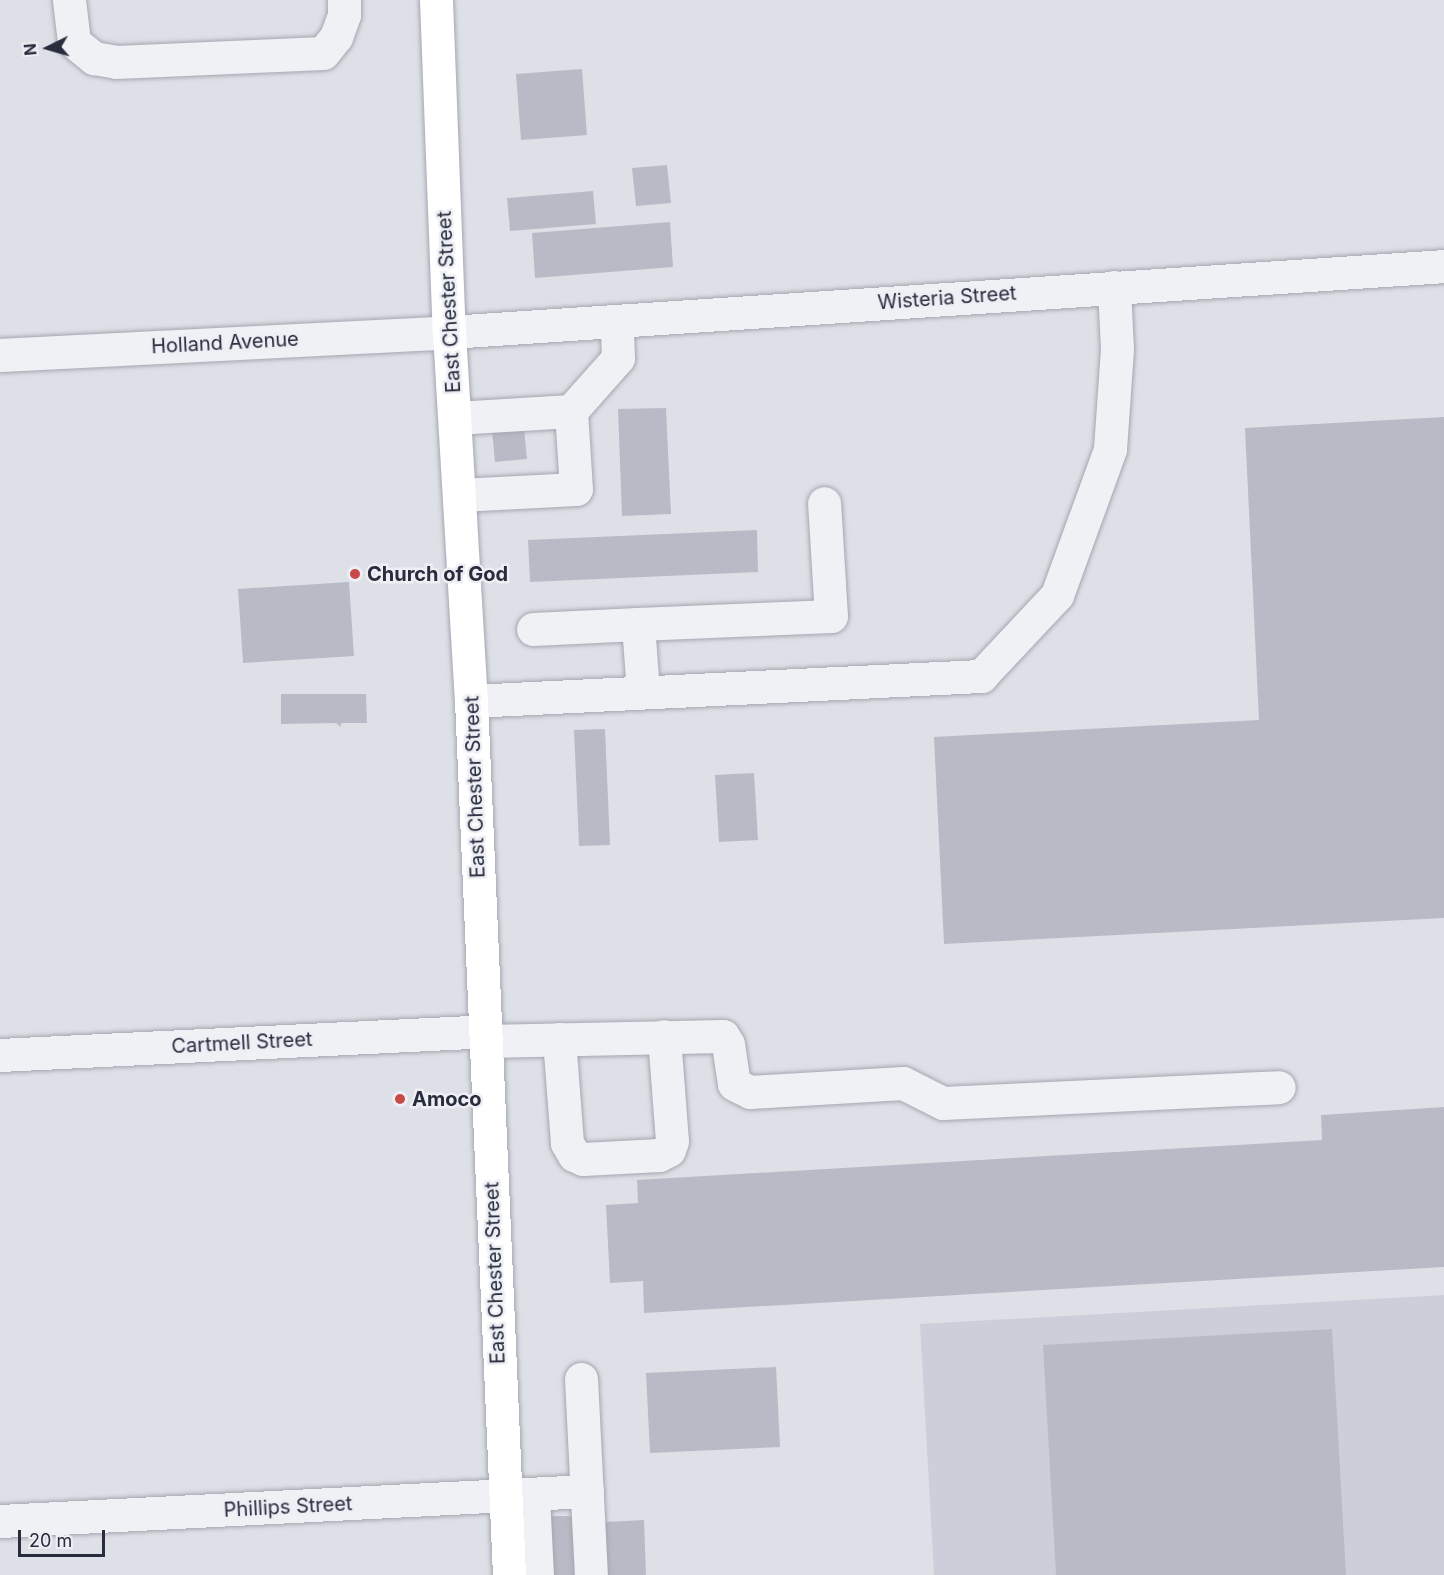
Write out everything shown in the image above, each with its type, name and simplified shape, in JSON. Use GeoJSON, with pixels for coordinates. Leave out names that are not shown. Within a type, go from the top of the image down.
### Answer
{"type":"FeatureCollection","features":[{"type":"Feature","properties":{"kind":"main road","name":"East Chester Street"},"geometry":{"type":"LineString","coordinates":[[436,0],[449,332],[471,701],[485,1036],[519,1496],[509,1575]]}},
{"type":"Feature","properties":{"kind":"street"},"geometry":{"type":"LineString","coordinates":[[69,0],[74,42],[94,58],[116,62],[323,52],[336,37],[344,15],[344,0]]}},
{"type":"Feature","properties":{"kind":"street","name":"Wisteria Street"},"geometry":{"type":"LineString","coordinates":[[449,332],[1444,266]]}},
{"type":"Feature","properties":{"kind":"street"},"geometry":{"type":"LineString","coordinates":[[471,701],[981,676],[1057,595],[1110,449],[1117,349],[1114,287]]}},
{"type":"Feature","properties":{"kind":"street"},"geometry":{"type":"LineString","coordinates":[[455,418],[571,411],[618,358],[617,321]]}},
{"type":"Feature","properties":{"kind":"street","name":"Holland Avenue"},"geometry":{"type":"LineString","coordinates":[[0,355],[449,332]]}},
{"type":"Feature","properties":{"kind":"street"},"geometry":{"type":"LineString","coordinates":[[459,495],[576,489],[571,411]]}},
{"type":"Feature","properties":{"kind":"street"},"geometry":{"type":"LineString","coordinates":[[533,629],[831,616],[824,502]]}},
{"type":"Feature","properties":{"kind":"street"},"geometry":{"type":"LineString","coordinates":[[638,624],[643,692]]}},
{"type":"Feature","properties":{"kind":"street","name":"Cartmell Street"},"geometry":{"type":"LineString","coordinates":[[0,1056],[485,1036],[559,1039],[723,1036],[728,1044],[734,1084],[750,1092],[903,1083],[943,1103],[1279,1087]]}},
{"type":"Feature","properties":{"kind":"street"},"geometry":{"type":"LineString","coordinates":[[559,1039],[567,1143],[574,1155],[583,1159],[659,1155],[669,1150],[672,1141],[664,1036]]}},
{"type":"Feature","properties":{"kind":"street"},"geometry":{"type":"LineString","coordinates":[[581,1379],[591,1575]]}},
{"type":"Feature","properties":{"kind":"street","name":"Phillips Street"},"geometry":{"type":"LineString","coordinates":[[0,1521],[587,1491]]}},
{"type":"Feature","properties":{"kind":"street"},"geometry":{"type":"LineString","coordinates":[[519,1496],[537,1575]]}},
{"type":"Feature","properties":{"kind":"shaded area"},"geometry":{"type":"Polygon","coordinates":[[[1444,1295],[1444,1575],[934,1575],[920,1324],[1444,1295]]]}},
{"type":"Feature","properties":{"kind":"building"},"geometry":{"type":"Polygon","coordinates":[[[582,69],[587,135],[521,140],[516,74],[582,69]]]}},
{"type":"Feature","properties":{"kind":"building"},"geometry":{"type":"Polygon","coordinates":[[[667,165],[671,203],[636,206],[632,168],[667,165]]]}},
{"type":"Feature","properties":{"kind":"building"},"geometry":{"type":"Polygon","coordinates":[[[593,191],[596,224],[510,231],[507,198],[593,191]]]}},
{"type":"Feature","properties":{"kind":"building"},"geometry":{"type":"Polygon","coordinates":[[[670,222],[673,267],[535,278],[532,233],[670,222]]]}},
{"type":"Feature","properties":{"kind":"building"},"geometry":{"type":"Polygon","coordinates":[[[666,408],[671,514],[622,516],[618,409],[666,408]]]}},
{"type":"Feature","properties":{"kind":"building"},"geometry":{"type":"Polygon","coordinates":[[[1444,417],[1444,918],[944,944],[934,737],[1259,720],[1245,428],[1444,417]]]}},
{"type":"Feature","properties":{"kind":"building"},"geometry":{"type":"Polygon","coordinates":[[[524,428],[527,459],[495,462],[492,430],[524,428]]]}},
{"type":"Feature","properties":{"kind":"building"},"geometry":{"type":"Polygon","coordinates":[[[757,530],[758,572],[530,582],[528,540],[757,530]]]}},
{"type":"Feature","properties":{"kind":"building"},"geometry":{"type":"Polygon","coordinates":[[[349,582],[354,656],[243,663],[238,589],[349,582]]]}},
{"type":"Feature","properties":{"kind":"building"},"geometry":{"type":"Polygon","coordinates":[[[281,694],[366,694],[367,723],[341,723],[341,727],[336,723],[281,724],[281,694]]]}},
{"type":"Feature","properties":{"kind":"building"},"geometry":{"type":"Polygon","coordinates":[[[605,729],[610,845],[579,846],[574,730],[605,729]]]}},
{"type":"Feature","properties":{"kind":"building"},"geometry":{"type":"Polygon","coordinates":[[[754,773],[758,840],[719,842],[715,775],[754,773]]]}},
{"type":"Feature","properties":{"kind":"building"},"geometry":{"type":"Polygon","coordinates":[[[1444,1107],[1444,1267],[644,1313],[643,1281],[610,1283],[606,1205],[638,1203],[637,1180],[1322,1140],[1321,1115],[1444,1107]]]}},
{"type":"Feature","properties":{"kind":"building"},"geometry":{"type":"Polygon","coordinates":[[[1332,1329],[1346,1575],[1056,1575],[1043,1345],[1332,1329]]]}},
{"type":"Feature","properties":{"kind":"building"},"geometry":{"type":"Polygon","coordinates":[[[776,1367],[780,1447],[650,1453],[646,1373],[776,1367]]]}},
{"type":"Feature","properties":{"kind":"building"},"geometry":{"type":"Polygon","coordinates":[[[546,1516],[577,1516],[578,1575],[547,1575],[546,1516]]]}},
{"type":"Feature","properties":{"kind":"building"},"geometry":{"type":"Polygon","coordinates":[[[644,1520],[646,1575],[607,1575],[605,1522],[644,1520]]]}},
{"type":"Feature","properties":{"kind":"place","name":"Church of God"},"geometry":{"type":"Point","coordinates":[355,574]}},
{"type":"Feature","properties":{"kind":"place","name":"Amoco"},"geometry":{"type":"Point","coordinates":[400,1099]}}]}
